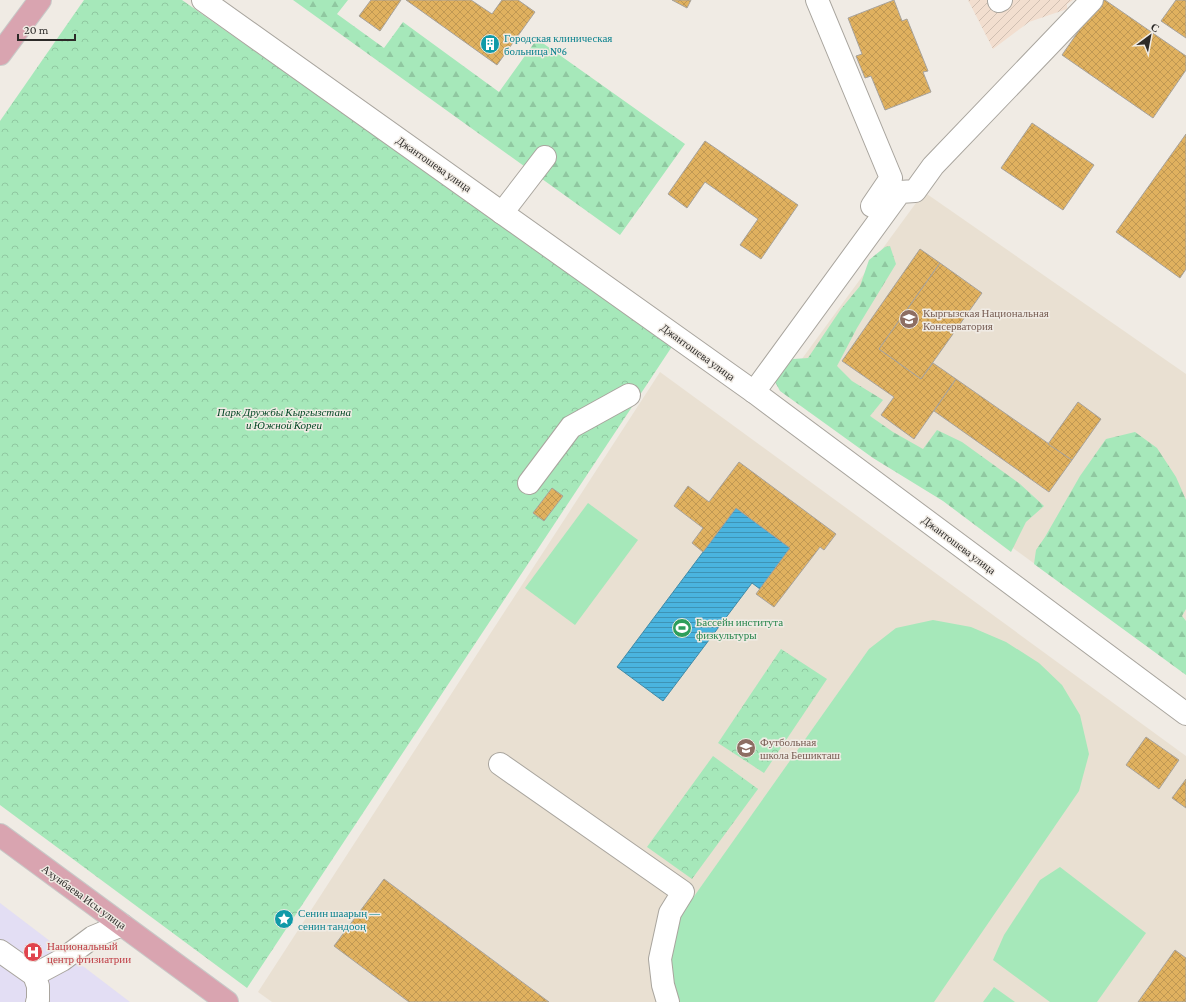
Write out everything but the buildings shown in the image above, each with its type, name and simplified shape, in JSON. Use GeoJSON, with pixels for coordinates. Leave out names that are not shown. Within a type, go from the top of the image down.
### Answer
{"type":"FeatureCollection","features":[{"type":"Feature","properties":{"kind":"main road"},"geometry":{"type":"LineString","coordinates":[[0,54],[40,0]]}},
{"type":"Feature","properties":{"kind":"main road","name":"Ахунбаева Исы улица"},"geometry":{"type":"LineString","coordinates":[[0,835],[227,1002]]}},
{"type":"Feature","properties":{"kind":"street","name":"Джантошева улица"},"geometry":{"type":"LineString","coordinates":[[203,0],[750,389],[1186,714]]}},
{"type":"Feature","properties":{"kind":"street"},"geometry":{"type":"LineString","coordinates":[[750,389],[759,367],[891,178],[817,0]]}},
{"type":"Feature","properties":{"kind":"street"},"geometry":{"type":"LineString","coordinates":[[750,389],[900,192],[915,191],[933,166],[1092,0]]}},
{"type":"Feature","properties":{"kind":"street"},"geometry":{"type":"LineString","coordinates":[[502,213],[545,157]]}},
{"type":"Feature","properties":{"kind":"street"},"geometry":{"type":"LineString","coordinates":[[529,483],[571,427],[629,395]]}},
{"type":"Feature","properties":{"kind":"street"},"geometry":{"type":"LineString","coordinates":[[500,764],[683,892],[670,913],[660,959],[663,985],[668,1002]]}},
{"type":"Feature","properties":{"kind":"street"},"geometry":{"type":"LineString","coordinates":[[34,975],[62,960],[93,937],[122,925]]}},
{"type":"Feature","properties":{"kind":"street"},"geometry":{"type":"LineString","coordinates":[[0,951],[34,975],[38,986],[39,1001]]}},
{"type":"Feature","properties":{"kind":"shaded area"},"geometry":{"type":"Polygon","coordinates":[[[968,0],[1073,0],[1067,4],[1067,9],[1029,22],[993,49],[968,0]]]}},
{"type":"Feature","properties":{"kind":"shaded area"},"geometry":{"type":"Polygon","coordinates":[[[924,192],[1186,374],[1186,674],[785,382],[924,192]]]}},
{"type":"Feature","properties":{"kind":"shaded area"},"geometry":{"type":"Polygon","coordinates":[[[660,372],[1186,756],[1186,1002],[272,1002],[258,992],[660,372]]]}},
{"type":"Feature","properties":{"kind":"shaded area","name":"Национальный центр фтизиатрии"},"geometry":{"type":"Polygon","coordinates":[[[0,903],[130,1002],[0,1002],[0,903]]]}},
{"type":"Feature","properties":{"kind":"green space","name":"Парк Дружбы Кыргызстана и Южной Кореи"},"geometry":{"type":"Polygon","coordinates":[[[84,0],[182,0],[673,345],[247,988],[0,805],[0,121],[84,0]]]}},
{"type":"Feature","properties":{"kind":"green space"},"geometry":{"type":"Polygon","coordinates":[[[293,0],[348,0],[337,14],[384,48],[403,22],[499,92],[537,39],[685,144],[620,235],[293,0]]]}},
{"type":"Feature","properties":{"kind":"green space"},"geometry":{"type":"Polygon","coordinates":[[[890,246],[896,264],[857,328],[837,366],[852,381],[883,400],[870,416],[893,432],[923,449],[937,430],[962,442],[1020,484],[1044,506],[1026,522],[1011,552],[943,501],[873,458],[780,391],[772,376],[793,359],[808,358],[841,309],[860,286],[869,260],[885,247],[890,246]]]}},
{"type":"Feature","properties":{"kind":"green space"},"geometry":{"type":"Polygon","coordinates":[[[1135,432],[1157,448],[1176,477],[1186,500],[1186,609],[1182,616],[1186,621],[1186,675],[1034,564],[1036,550],[1080,476],[1106,439],[1135,432]]]}},
{"type":"Feature","properties":{"kind":"green space"},"geometry":{"type":"Polygon","coordinates":[[[588,503],[638,540],[575,625],[525,588],[588,503]]]}},
{"type":"Feature","properties":{"kind":"green space"},"geometry":{"type":"Polygon","coordinates":[[[933,620],[971,627],[1006,642],[1039,663],[1062,685],[1080,715],[1089,754],[1079,791],[934,1002],[680,1002],[666,957],[678,919],[869,649],[896,628],[933,620]]]}},
{"type":"Feature","properties":{"kind":"green space"},"geometry":{"type":"Polygon","coordinates":[[[781,649],[827,679],[764,773],[718,743],[781,649]]]}},
{"type":"Feature","properties":{"kind":"green space"},"geometry":{"type":"Polygon","coordinates":[[[713,756],[758,789],[692,879],[647,847],[713,756]]]}},
{"type":"Feature","properties":{"kind":"green space"},"geometry":{"type":"Polygon","coordinates":[[[1060,867],[1146,933],[1097,1002],[1050,1002],[993,960],[1004,935],[1040,880],[1060,867]]]}},
{"type":"Feature","properties":{"kind":"green space"},"geometry":{"type":"Polygon","coordinates":[[[994,987],[1015,1002],[983,1002],[994,987]]]}},
{"type":"Feature","properties":{"kind":"water","name":"Бассейн института физкультуры"},"geometry":{"type":"Polygon","coordinates":[[[736,508],[790,548],[760,589],[752,583],[663,701],[617,667],[736,508]]]}},
{"type":"Feature","properties":{"kind":"place","name":"Городская клиническая больница №6"},"geometry":{"type":"Point","coordinates":[490,44]}},
{"type":"Feature","properties":{"kind":"place","name":"Кыргызская Национальная Консерватория"},"geometry":{"type":"Point","coordinates":[909,319]}},
{"type":"Feature","properties":{"kind":"place","name":"Бассейн института физкультуры"},"geometry":{"type":"Point","coordinates":[682,628]}},
{"type":"Feature","properties":{"kind":"place","name":"Футбольная школа Бешикташ"},"geometry":{"type":"Point","coordinates":[746,748]}},
{"type":"Feature","properties":{"kind":"place","name":"Сенин шаарың — сенин тандооң"},"geometry":{"type":"Point","coordinates":[284,919]}},
{"type":"Feature","properties":{"kind":"place","name":"Национальный центр фтизиатрии"},"geometry":{"type":"Point","coordinates":[33,952]}}]}
